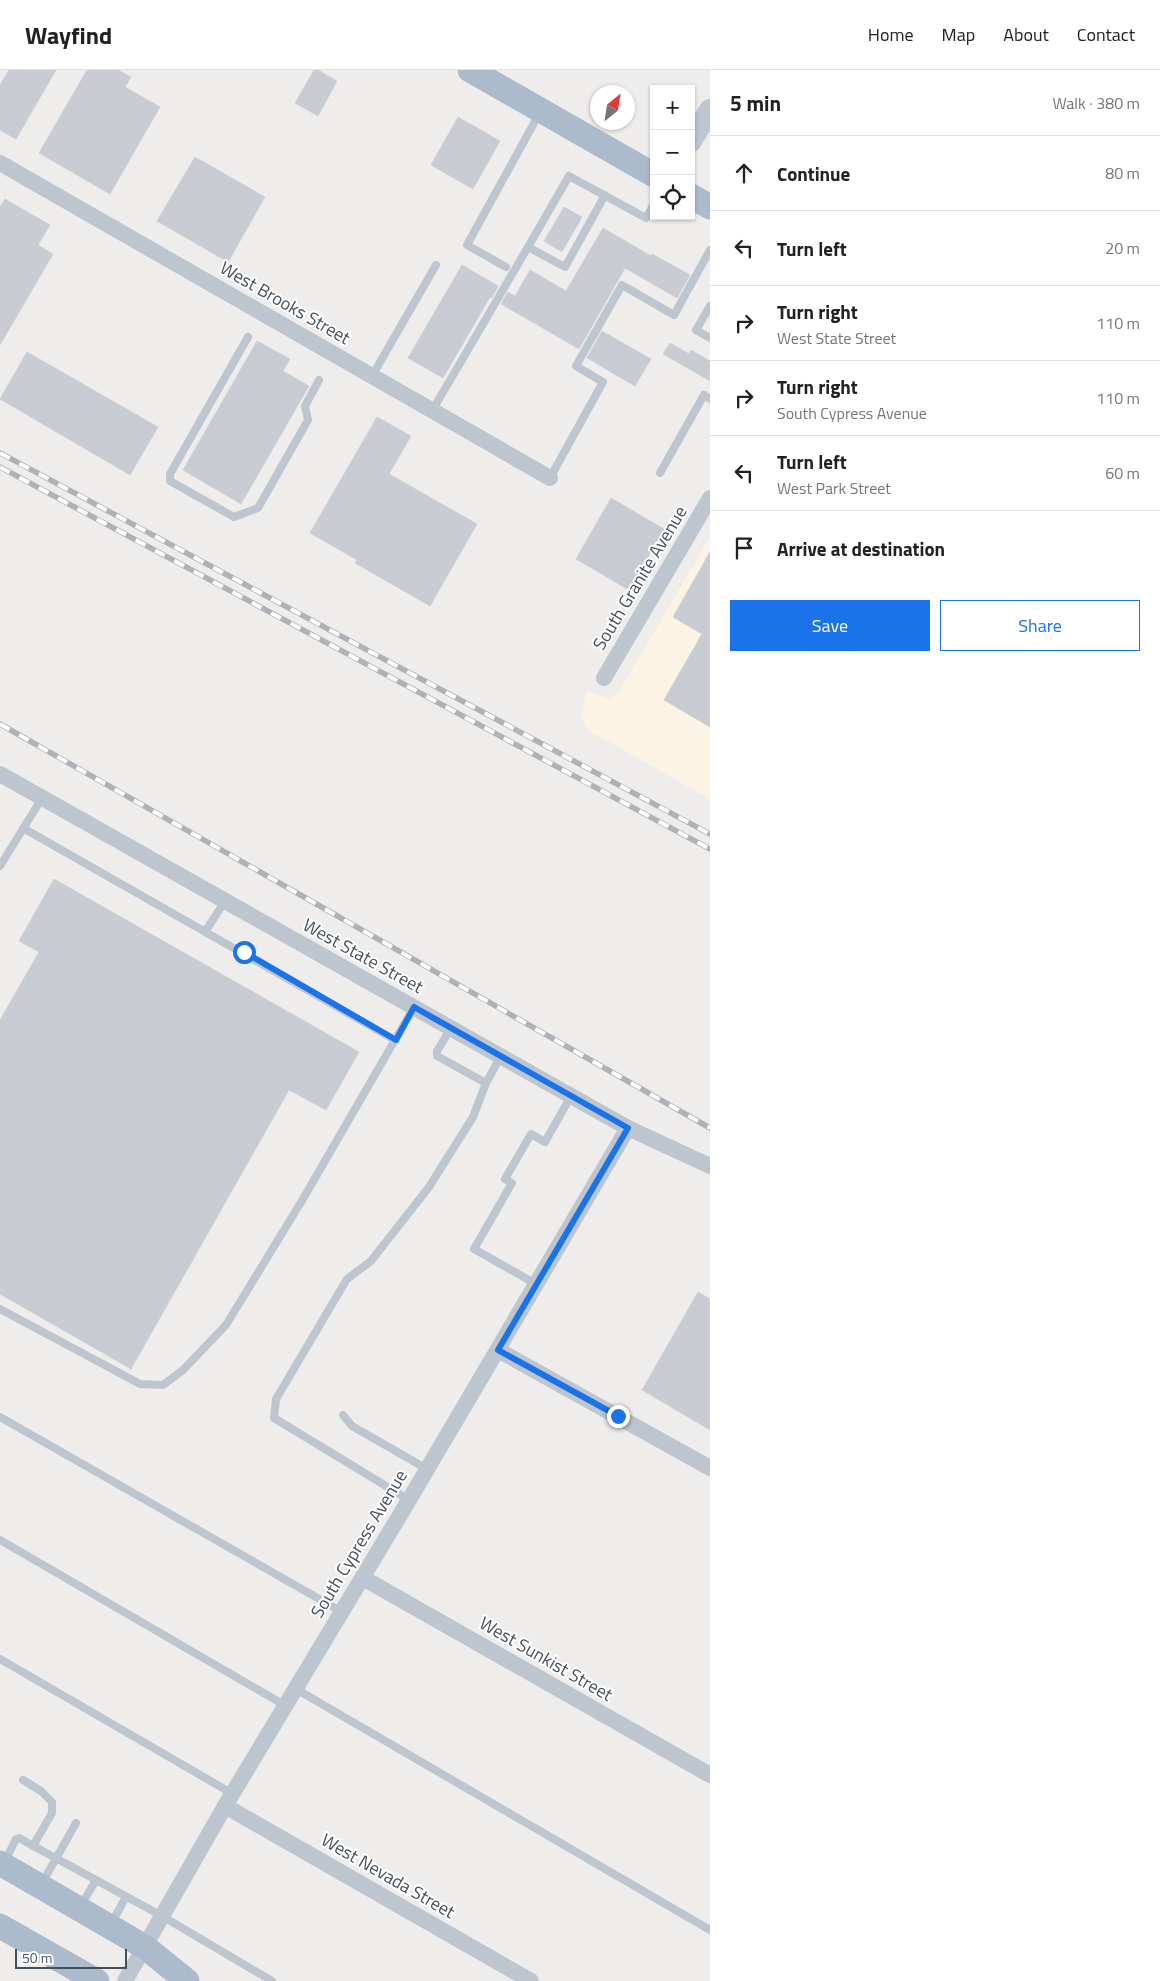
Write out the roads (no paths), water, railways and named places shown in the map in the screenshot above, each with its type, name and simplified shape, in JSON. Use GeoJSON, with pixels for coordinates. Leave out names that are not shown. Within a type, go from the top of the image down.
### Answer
{"type":"FeatureCollection","features":[{"type":"Feature","properties":{"kind":"main road"},"geometry":{"type":"LineString","coordinates":[[470,70],[650,173]]}},
{"type":"Feature","properties":{"kind":"main road"},"geometry":{"type":"LineString","coordinates":[[695,198],[710,207]]}},
{"type":"Feature","properties":{"kind":"main road"},"geometry":{"type":"LineString","coordinates":[[1,1864],[144,1946],[187,1981]]}},
{"type":"Feature","properties":{"kind":"main road"},"geometry":{"type":"LineString","coordinates":[[0,1926],[97,1981]]}},
{"type":"Feature","properties":{"kind":"street"},"geometry":{"type":"LineString","coordinates":[[695,134],[710,110]]}},
{"type":"Feature","properties":{"kind":"street","name":"West Brooks Street"},"geometry":{"type":"LineString","coordinates":[[0,163],[550,478]]}},
{"type":"Feature","properties":{"kind":"street","name":"South Granite Avenue"},"geometry":{"type":"LineString","coordinates":[[604,678],[710,498]]}},
{"type":"Feature","properties":{"kind":"street","name":"West State Street"},"geometry":{"type":"LineString","coordinates":[[0,774],[628,1128],[710,1166]]}},
{"type":"Feature","properties":{"kind":"street","name":"South Cypress Avenue"},"geometry":{"type":"LineString","coordinates":[[125,1981],[229,1800],[363,1578],[628,1128]]}},
{"type":"Feature","properties":{"kind":"street"},"geometry":{"type":"LineString","coordinates":[[498,1350],[710,1468]]}},
{"type":"Feature","properties":{"kind":"street","name":"West Sunkist Street"},"geometry":{"type":"LineString","coordinates":[[363,1578],[710,1775]]}},
{"type":"Feature","properties":{"kind":"street","name":"West Nevada Street"},"geometry":{"type":"LineString","coordinates":[[229,1800],[531,1981]]}},
{"type":"Feature","properties":{"kind":"lane"},"geometry":{"type":"LineString","coordinates":[[506,267],[467,245],[541,110]]}},
{"type":"Feature","properties":{"kind":"lane"},"geometry":{"type":"LineString","coordinates":[[432,411],[569,176],[646,218],[650,211]]}},
{"type":"Feature","properties":{"kind":"lane"},"geometry":{"type":"LineString","coordinates":[[528,247],[565,267],[605,195]]}},
{"type":"Feature","properties":{"kind":"lane"},"geometry":{"type":"LineString","coordinates":[[550,478],[603,382],[576,366],[622,285],[674,315],[710,250]]}},
{"type":"Feature","properties":{"kind":"lane"},"geometry":{"type":"LineString","coordinates":[[372,376],[436,265]]}},
{"type":"Feature","properties":{"kind":"lane"},"geometry":{"type":"LineString","coordinates":[[710,306],[696,330],[710,338]]}},
{"type":"Feature","properties":{"kind":"lane"},"geometry":{"type":"LineString","coordinates":[[248,337],[170,474],[170,481],[234,517],[258,508],[308,420],[304,406],[319,380]]}},
{"type":"Feature","properties":{"kind":"lane"},"geometry":{"type":"LineString","coordinates":[[660,473],[704,395],[710,399]]}},
{"type":"Feature","properties":{"kind":"lane"},"geometry":{"type":"LineString","coordinates":[[0,866],[42,798]]}},
{"type":"Feature","properties":{"kind":"lane"},"geometry":{"type":"LineString","coordinates":[[23,828],[396,1040]]}},
{"type":"Feature","properties":{"kind":"lane"},"geometry":{"type":"LineString","coordinates":[[205,932],[225,901]]}},
{"type":"Feature","properties":{"kind":"lane"},"geometry":{"type":"LineString","coordinates":[[0,1309],[140,1384],[163,1385],[183,1370],[226,1325],[303,1199],[414,1007]]}},
{"type":"Feature","properties":{"kind":"lane"},"geometry":{"type":"LineString","coordinates":[[450,1028],[436,1051],[437,1056],[486,1083]]}},
{"type":"Feature","properties":{"kind":"lane"},"geometry":{"type":"LineString","coordinates":[[409,1500],[274,1418],[276,1399],[347,1279],[371,1261],[430,1188],[472,1117],[486,1083],[501,1056]]}},
{"type":"Feature","properties":{"kind":"lane"},"geometry":{"type":"LineString","coordinates":[[536,1284],[474,1249],[512,1183],[505,1179],[531,1134],[545,1142],[572,1096]]}},
{"type":"Feature","properties":{"kind":"lane"},"geometry":{"type":"LineString","coordinates":[[343,1415],[352,1426],[427,1468]]}},
{"type":"Feature","properties":{"kind":"lane"},"geometry":{"type":"LineString","coordinates":[[0,1417],[342,1612]]}},
{"type":"Feature","properties":{"kind":"lane"},"geometry":{"type":"LineString","coordinates":[[0,1540],[286,1706]]}},
{"type":"Feature","properties":{"kind":"lane"},"geometry":{"type":"LineString","coordinates":[[0,1660],[229,1800]]}},
{"type":"Feature","properties":{"kind":"lane"},"geometry":{"type":"LineString","coordinates":[[296,1689],[710,1930]]}},
{"type":"Feature","properties":{"kind":"lane"},"geometry":{"type":"LineString","coordinates":[[23,1780],[41,1791],[52,1802],[52,1813],[33,1846]]}},
{"type":"Feature","properties":{"kind":"lane"},"geometry":{"type":"LineString","coordinates":[[40,1886],[76,1823]]}},
{"type":"Feature","properties":{"kind":"lane"},"geometry":{"type":"LineString","coordinates":[[1,1864],[16,1839],[19,1838],[162,1916],[272,1981]]}},
{"type":"Feature","properties":{"kind":"lane"},"geometry":{"type":"LineString","coordinates":[[79,1909],[96,1880]]}},
{"type":"Feature","properties":{"kind":"lane"},"geometry":{"type":"LineString","coordinates":[[110,1926],[126,1897]]}},
{"type":"Feature","properties":{"kind":"railway"},"geometry":{"type":"LineString","coordinates":[[0,453],[710,834]]}},
{"type":"Feature","properties":{"kind":"railway"},"geometry":{"type":"LineString","coordinates":[[0,467],[710,849]]}},
{"type":"Feature","properties":{"kind":"railway"},"geometry":{"type":"LineString","coordinates":[[0,724],[710,1128]]}}]}
